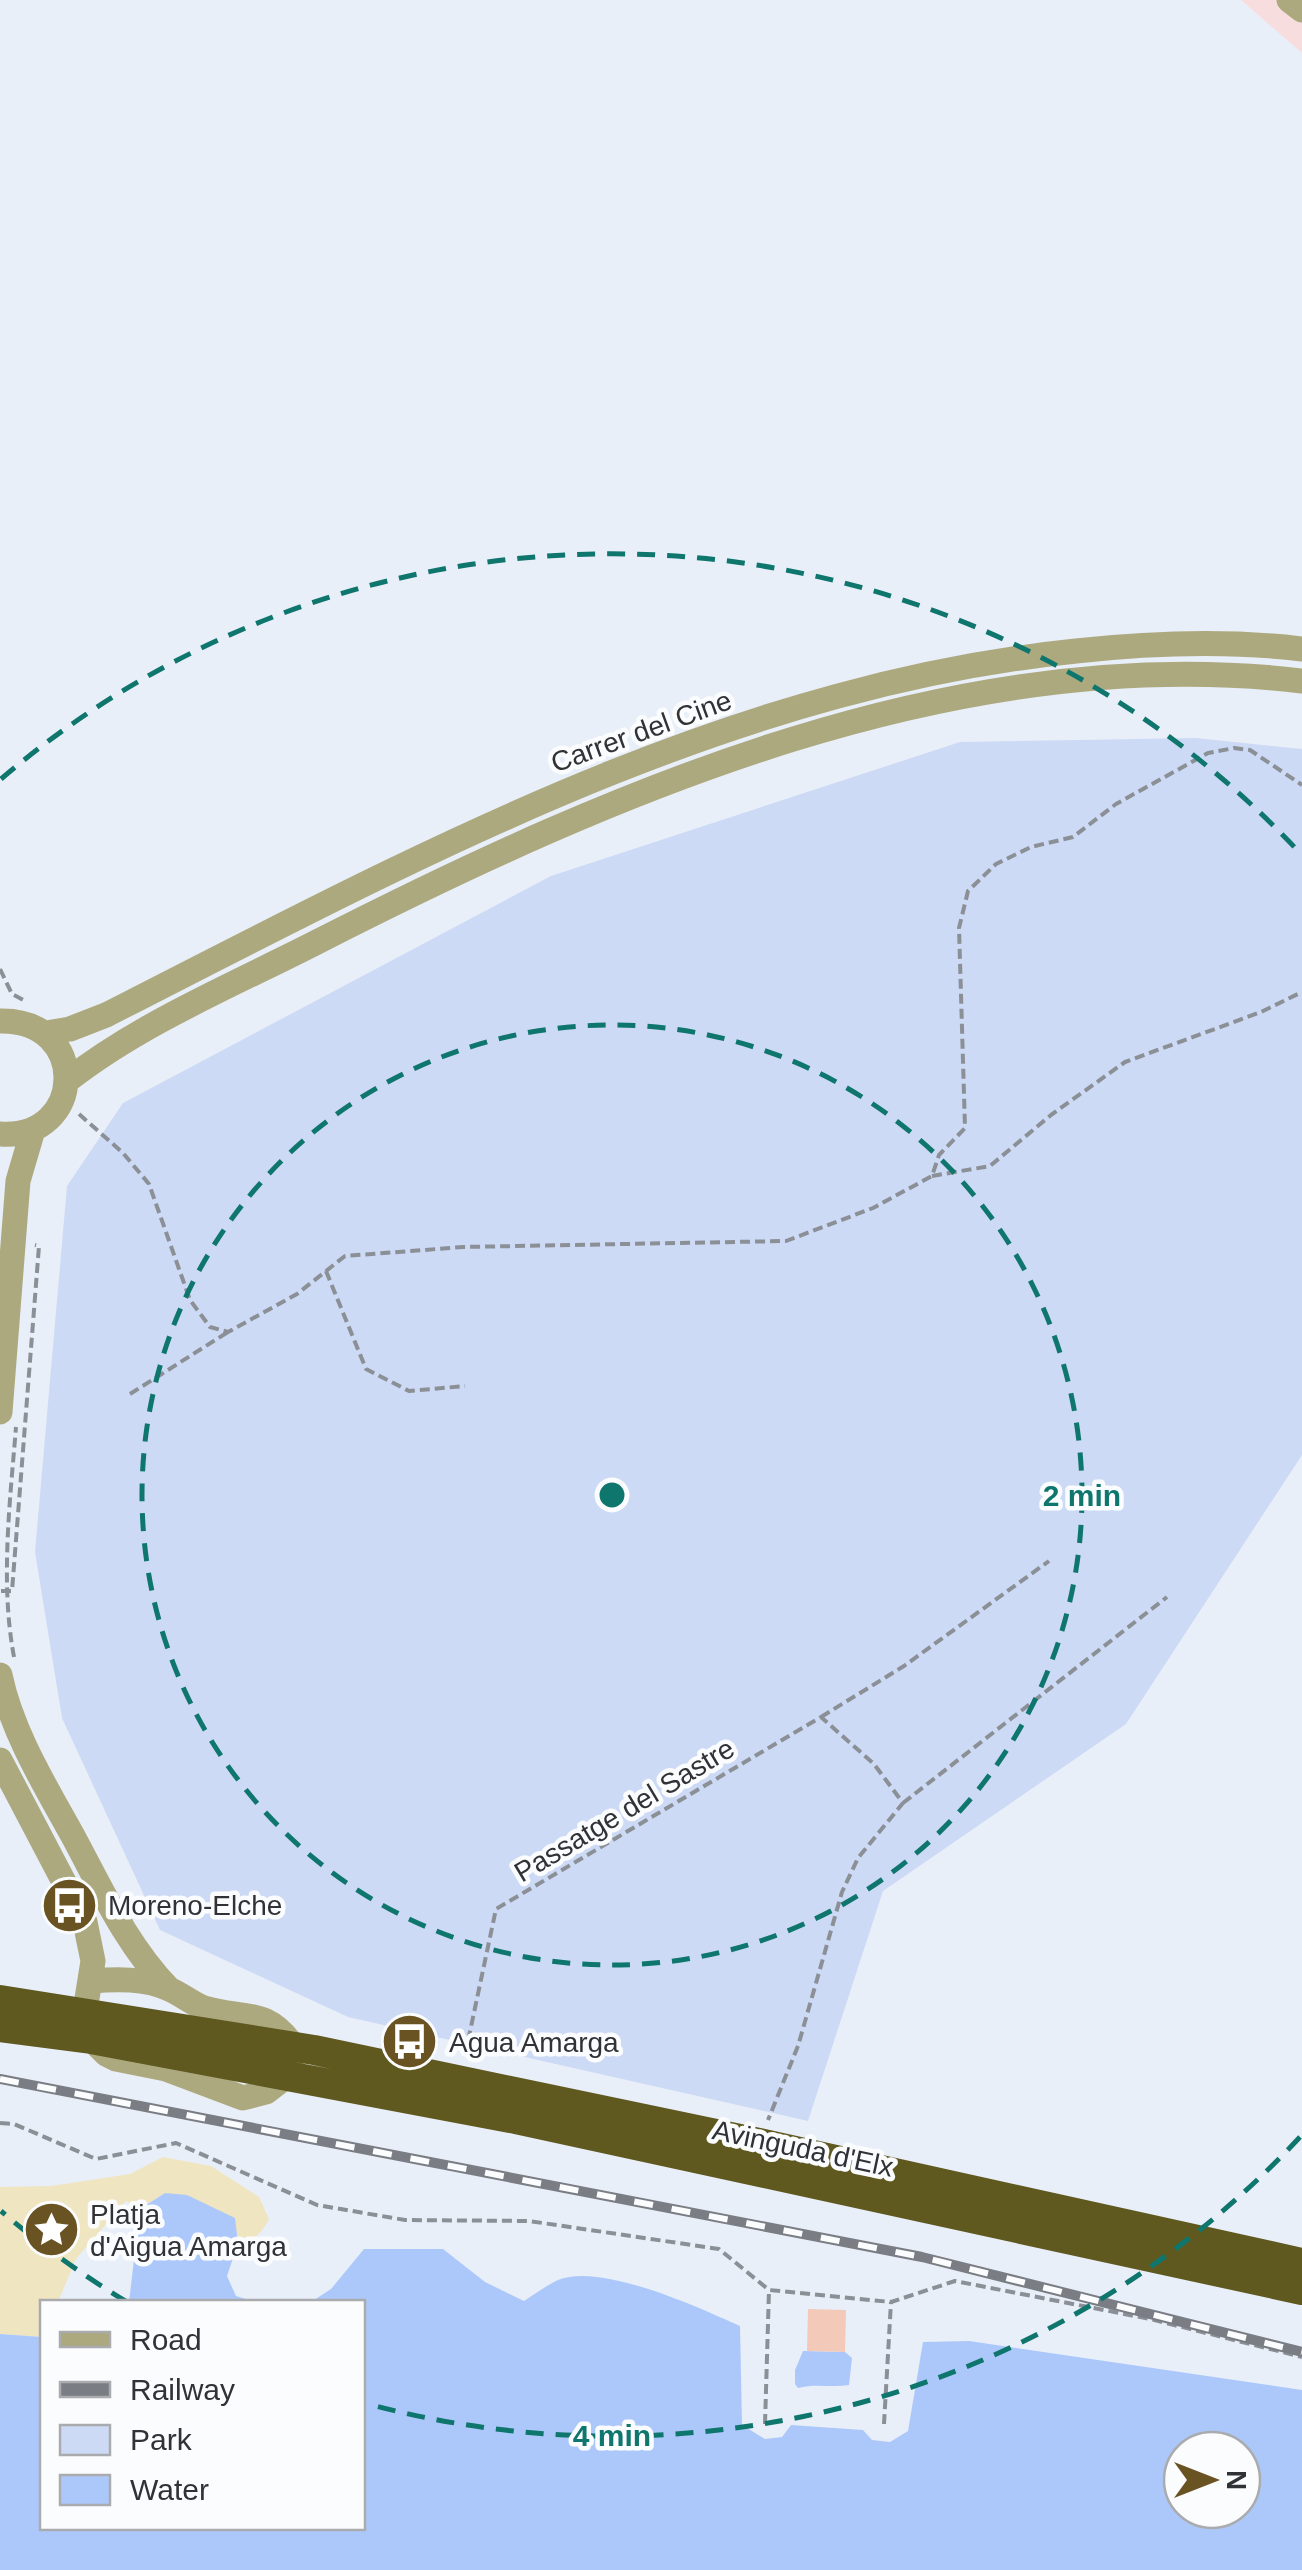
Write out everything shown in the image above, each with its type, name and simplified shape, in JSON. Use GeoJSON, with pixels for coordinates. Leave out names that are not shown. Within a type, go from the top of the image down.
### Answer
{"type":"FeatureCollection","features":[{"type":"Feature","properties":{"kind":"highway","name":"Avinguda d'Elx"},"geometry":{"type":"LineString","coordinates":[[0,2000],[89,2011],[516,2119],[1302,2290]]}},
{"type":"Feature","properties":{"kind":"highway","name":"Avinguda d'Elx"},"geometry":{"type":"LineString","coordinates":[[0,2027],[89,2011]]}},
{"type":"Feature","properties":{"kind":"highway","name":"Avinguda d'Elx"},"geometry":{"type":"LineString","coordinates":[[291,2061],[460,2081],[1302,2264]]}},
{"type":"Feature","properties":{"kind":"street"},"geometry":{"type":"LineString","coordinates":[[1289,0],[1302,10]]}},
{"type":"Feature","properties":{"kind":"street","name":"Carrer del Cine"},"geometry":{"type":"LineString","coordinates":[[46,1033],[70,1029],[106,1015],[516,811],[728,730],[908,678],[1018,657],[1126,646],[1200,644],[1302,649]]}},
{"type":"Feature","properties":{"kind":"street","name":"Carrer del Cine"},"geometry":{"type":"LineString","coordinates":[[66,1081],[119,1044],[394,903],[634,794],[737,759],[868,719],[1021,687],[1128,676],[1302,681]]}},
{"type":"Feature","properties":{"kind":"street"},"geometry":{"type":"LineString","coordinates":[[0,1134],[33,1130],[56,1110],[66,1081],[65,1063],[46,1033],[6,1015]]}},
{"type":"Feature","properties":{"kind":"street"},"geometry":{"type":"LineString","coordinates":[[9,1413],[18,1181],[33,1130]]}},
{"type":"Feature","properties":{"kind":"street"},"geometry":{"type":"LineString","coordinates":[[8,1672],[13,1719],[139,1958],[169,1989]]}},
{"type":"Feature","properties":{"kind":"street"},"geometry":{"type":"LineString","coordinates":[[0,1760],[7,1792],[85,1922],[92,1944],[89,2011]]}},
{"type":"Feature","properties":{"kind":"street","name":"Avinguda d'Elx"},"geometry":{"type":"LineString","coordinates":[[89,2011],[143,1982],[169,1989],[204,2008],[262,2018],[277,2026],[291,2061]]}},
{"type":"Feature","properties":{"kind":"path"},"geometry":{"type":"LineString","coordinates":[[932,1176],[940,1155],[964,1128],[959,928],[968,891],[996,864],[1032,848],[1073,837],[1116,804],[1208,754],[1234,748],[1250,750],[1302,784]]}},
{"type":"Feature","properties":{"kind":"path"},"geometry":{"type":"LineString","coordinates":[[130,1394],[296,1294],[345,1256],[463,1247],[786,1241],[873,1208],[932,1176],[990,1166],[1125,1062],[1261,1012],[1302,992]]}},
{"type":"Feature","properties":{"kind":"path"},"geometry":{"type":"LineString","coordinates":[[73,1126],[88,1100]]}},
{"type":"Feature","properties":{"kind":"path"},"geometry":{"type":"LineString","coordinates":[[79,1114],[123,1153],[149,1184],[190,1300],[210,1327],[228,1332]]}},
{"type":"Feature","properties":{"kind":"path"},"geometry":{"type":"LineString","coordinates":[[24,1338],[32,1237]]}},
{"type":"Feature","properties":{"kind":"path"},"geometry":{"type":"LineString","coordinates":[[3,1591],[12,1591],[40,1246]]}},
{"type":"Feature","properties":{"kind":"path"},"geometry":{"type":"LineString","coordinates":[[326,1271],[366,1369],[408,1390],[465,1386]]}},
{"type":"Feature","properties":{"kind":"path"},"geometry":{"type":"LineString","coordinates":[[8,1672],[3,1591],[9,1413]]}},
{"type":"Feature","properties":{"kind":"path","name":"Passatge del Sastre"},"geometry":{"type":"LineString","coordinates":[[460,2081],[496,1909],[904,1666],[1050,1561]]}},
{"type":"Feature","properties":{"kind":"path"},"geometry":{"type":"LineString","coordinates":[[759,2144],[798,2046],[842,1892],[858,1858],[903,1803],[1167,1597]]}},
{"type":"Feature","properties":{"kind":"path"},"geometry":{"type":"LineString","coordinates":[[821,1716],[874,1764],[903,1803]]}},
{"type":"Feature","properties":{"kind":"path"},"geometry":{"type":"LineString","coordinates":[[0,2124],[14,2124],[96,2159],[176,2142],[318,2204],[352,2211],[405,2220],[528,2221],[719,2249],[770,2290],[891,2302],[955,2281],[1150,2319],[1302,2357]]}},
{"type":"Feature","properties":{"kind":"path"},"geometry":{"type":"LineString","coordinates":[[764,2424],[770,2290]]}},
{"type":"Feature","properties":{"kind":"path"},"geometry":{"type":"LineString","coordinates":[[884,2424],[891,2302]]}},
{"type":"Feature","properties":{"kind":"shaded area"},"geometry":{"type":"Polygon","coordinates":[[[1241,0],[1302,0],[1302,53],[1241,0]]]}},
{"type":"Feature","properties":{"kind":"green space"},"geometry":{"type":"Polygon","coordinates":[[[1196,738],[1302,749],[1302,1455],[1126,1724],[883,1891],[808,2121],[348,2017],[160,1930],[62,1718],[35,1552],[67,1186],[123,1103],[551,876],[960,742],[1196,738]]]}},
{"type":"Feature","properties":{"kind":"sand","name":"Platja d'Aigua Amarga"},"geometry":{"type":"Polygon","coordinates":[[[163,2157],[211,2166],[259,2197],[269,2219],[253,2238],[238,2243],[234,2218],[165,2193],[140,2209],[126,2201],[76,2259],[59,2300],[40,2300],[40,2337],[0,2334],[0,2187],[51,2186],[130,2174],[163,2157]]]}},
{"type":"Feature","properties":{"kind":"water"},"geometry":{"type":"Polygon","coordinates":[[[165,2193],[187,2195],[235,2218],[238,2243],[227,2276],[236,2296],[249,2300],[129,2300],[140,2209],[165,2193]]]}},
{"type":"Feature","properties":{"kind":"water"},"geometry":{"type":"Polygon","coordinates":[[[364,2249],[443,2249],[485,2282],[524,2301],[558,2280],[576,2276],[599,2277],[650,2290],[740,2326],[742,2425],[765,2439],[782,2437],[791,2425],[863,2430],[872,2440],[890,2442],[908,2431],[923,2342],[969,2341],[1302,2390],[1302,2570],[0,2570],[0,2334],[40,2337],[40,2530],[365,2530],[365,2300],[314,2300],[331,2289],[364,2249]]]}},
{"type":"Feature","properties":{"kind":"water"},"geometry":{"type":"Polygon","coordinates":[[[803,2351],[845,2352],[852,2358],[849,2385],[798,2388],[795,2370],[803,2351]]]}},
{"type":"Feature","properties":{"kind":"building"},"geometry":{"type":"Polygon","coordinates":[[[808,2309],[846,2310],[845,2352],[807,2351],[808,2309]]]}},
{"type":"Feature","properties":{"kind":"railway"},"geometry":{"type":"LineString","coordinates":[[0,2079],[922,2257],[1302,2352]]}},
{"type":"Feature","properties":{"kind":"place","name":"Moreno-Elche"},"geometry":{"type":"Point","coordinates":[69,1905]}},
{"type":"Feature","properties":{"kind":"place","name":"Agua Amarga"},"geometry":{"type":"Point","coordinates":[410,2042]}},
{"type":"Feature","properties":{"kind":"place","name":"Platja d'Aigua Amarga"},"geometry":{"type":"Point","coordinates":[51,2230]}}]}
